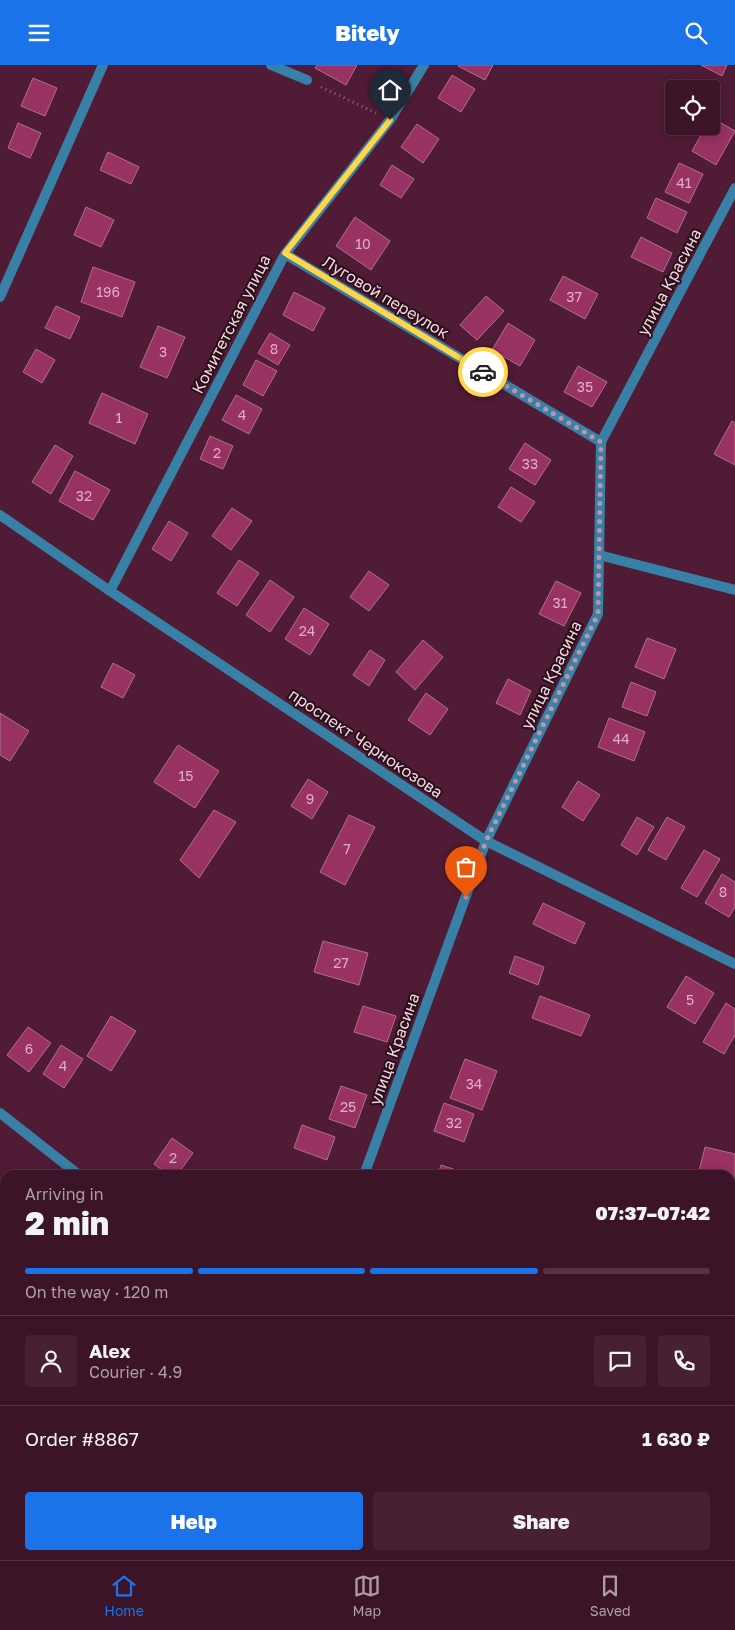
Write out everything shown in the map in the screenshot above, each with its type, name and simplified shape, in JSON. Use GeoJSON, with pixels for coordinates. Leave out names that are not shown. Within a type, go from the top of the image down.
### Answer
{"type":"FeatureCollection","features":[{"type":"Feature","properties":{"kind":"street"},"geometry":{"type":"LineString","coordinates":[[0,297],[103,65]]}},
{"type":"Feature","properties":{"kind":"street"},"geometry":{"type":"LineString","coordinates":[[271,65],[307,80]]}},
{"type":"Feature","properties":{"kind":"street","name":"Комитетская улица"},"geometry":{"type":"LineString","coordinates":[[110,591],[285,253],[390,120],[424,65]]}},
{"type":"Feature","properties":{"kind":"street","name":"улица Красина"},"geometry":{"type":"LineString","coordinates":[[366,1170],[486,841],[598,614],[601,442],[735,189]]}},
{"type":"Feature","properties":{"kind":"street","name":"Луговой переулок"},"geometry":{"type":"LineString","coordinates":[[285,253],[601,442]]}},
{"type":"Feature","properties":{"kind":"street","name":"проспект Чернокозова"},"geometry":{"type":"LineString","coordinates":[[0,515],[110,591],[486,841],[735,964]]}},
{"type":"Feature","properties":{"kind":"street"},"geometry":{"type":"LineString","coordinates":[[599,555],[735,590]]}},
{"type":"Feature","properties":{"kind":"street"},"geometry":{"type":"LineString","coordinates":[[0,1113],[73,1170]]}},
{"type":"Feature","properties":{"kind":"path"},"geometry":{"type":"LineString","coordinates":[[307,80],[390,120]]}},
{"type":"Feature","properties":{"kind":"building"},"geometry":{"type":"Polygon","coordinates":[[[317,65],[357,65],[346,85],[315,68],[317,65]]]}},
{"type":"Feature","properties":{"kind":"building"},"geometry":{"type":"Polygon","coordinates":[[[459,65],[493,65],[485,80],[459,65]]]}},
{"type":"Feature","properties":{"kind":"building"},"geometry":{"type":"Polygon","coordinates":[[[701,65],[727,65],[722,76],[701,65]]]}},
{"type":"Feature","properties":{"kind":"building"},"geometry":{"type":"Polygon","coordinates":[[[452,75],[475,89],[461,112],[438,98],[452,75]]]}},
{"type":"Feature","properties":{"kind":"building"},"geometry":{"type":"Polygon","coordinates":[[[33,78],[57,88],[45,116],[21,106],[33,78]]]}},
{"type":"Feature","properties":{"kind":"building"},"geometry":{"type":"Polygon","coordinates":[[[720,122],[735,131],[716,165],[692,151],[701,135],[720,135],[720,122]]]}},
{"type":"Feature","properties":{"kind":"building"},"geometry":{"type":"Polygon","coordinates":[[[18,123],[41,133],[30,158],[8,148],[18,123]]]}},
{"type":"Feature","properties":{"kind":"building"},"geometry":{"type":"Polygon","coordinates":[[[417,124],[439,139],[423,163],[401,147],[417,124]]]}},
{"type":"Feature","properties":{"kind":"building"},"geometry":{"type":"Polygon","coordinates":[[[108,152],[139,167],[131,184],[100,170],[108,152]]]}},
{"type":"Feature","properties":{"kind":"building"},"geometry":{"type":"Polygon","coordinates":[[[679,163],[703,174],[689,203],[665,192],[679,163]]]}},
{"type":"Feature","properties":{"kind":"building"},"geometry":{"type":"Polygon","coordinates":[[[392,165],[414,179],[401,198],[380,185],[392,165]]]}},
{"type":"Feature","properties":{"kind":"building"},"geometry":{"type":"Polygon","coordinates":[[[656,198],[687,212],[677,233],[647,218],[656,198]]]}},
{"type":"Feature","properties":{"kind":"building"},"geometry":{"type":"Polygon","coordinates":[[[86,207],[114,220],[101,247],[74,235],[86,207]]]}},
{"type":"Feature","properties":{"kind":"building"},"geometry":{"type":"Polygon","coordinates":[[[355,217],[390,241],[371,270],[336,246],[355,217]]]}},
{"type":"Feature","properties":{"kind":"building"},"geometry":{"type":"Polygon","coordinates":[[[641,237],[672,253],[663,272],[631,257],[641,237]]]}},
{"type":"Feature","properties":{"kind":"building"},"geometry":{"type":"Polygon","coordinates":[[[93,267],[135,282],[122,317],[81,302],[93,267]]]}},
{"type":"Feature","properties":{"kind":"building"},"geometry":{"type":"Polygon","coordinates":[[[563,276],[598,294],[585,319],[550,300],[563,276]]]}},
{"type":"Feature","properties":{"kind":"building"},"geometry":{"type":"Polygon","coordinates":[[[294,292],[325,308],[313,331],[283,315],[294,292]]]}},
{"type":"Feature","properties":{"kind":"building"},"geometry":{"type":"Polygon","coordinates":[[[486,296],[504,311],[477,340],[460,325],[486,296]]]}},
{"type":"Feature","properties":{"kind":"building"},"geometry":{"type":"Polygon","coordinates":[[[56,306],[80,317],[70,339],[45,328],[56,306]]]}},
{"type":"Feature","properties":{"kind":"building"},"geometry":{"type":"Polygon","coordinates":[[[508,323],[535,340],[520,366],[492,350],[508,323]]]}},
{"type":"Feature","properties":{"kind":"building"},"geometry":{"type":"Polygon","coordinates":[[[158,326],[185,337],[167,378],[140,367],[158,326]]]}},
{"type":"Feature","properties":{"kind":"building"},"geometry":{"type":"Polygon","coordinates":[[[270,333],[290,345],[278,365],[258,353],[270,333]]]}},
{"type":"Feature","properties":{"kind":"building"},"geometry":{"type":"Polygon","coordinates":[[[36,349],[55,360],[42,383],[23,372],[36,349]]]}},
{"type":"Feature","properties":{"kind":"building"},"geometry":{"type":"Polygon","coordinates":[[[256,360],[277,371],[263,396],[243,385],[256,360]]]}},
{"type":"Feature","properties":{"kind":"building"},"geometry":{"type":"Polygon","coordinates":[[[578,366],[607,382],[592,407],[564,392],[578,366]]]}},
{"type":"Feature","properties":{"kind":"building"},"geometry":{"type":"Polygon","coordinates":[[[102,393],[148,414],[135,444],[89,423],[102,393]]]}},
{"type":"Feature","properties":{"kind":"building"},"geometry":{"type":"Polygon","coordinates":[[[236,395],[262,409],[249,434],[222,420],[236,395]]]}},
{"type":"Feature","properties":{"kind":"building"},"geometry":{"type":"Polygon","coordinates":[[[732,421],[735,423],[735,465],[714,454],[732,421]]]}},
{"type":"Feature","properties":{"kind":"building"},"geometry":{"type":"Polygon","coordinates":[[[210,436],[233,446],[223,469],[200,459],[210,436]]]}},
{"type":"Feature","properties":{"kind":"building"},"geometry":{"type":"Polygon","coordinates":[[[525,443],[551,460],[535,485],[509,469],[525,443]]]}},
{"type":"Feature","properties":{"kind":"building"},"geometry":{"type":"Polygon","coordinates":[[[55,445],[73,456],[51,494],[32,482],[55,445]]]}},
{"type":"Feature","properties":{"kind":"building"},"geometry":{"type":"Polygon","coordinates":[[[75,471],[110,490],[93,520],[59,501],[75,471]]]}},
{"type":"Feature","properties":{"kind":"building"},"geometry":{"type":"Polygon","coordinates":[[[511,487],[535,502],[521,522],[498,507],[511,487]]]}},
{"type":"Feature","properties":{"kind":"building"},"geometry":{"type":"Polygon","coordinates":[[[232,508],[252,521],[231,550],[212,536],[232,508]]]}},
{"type":"Feature","properties":{"kind":"building"},"geometry":{"type":"Polygon","coordinates":[[[169,521],[188,533],[171,561],[152,549],[169,521]]]}},
{"type":"Feature","properties":{"kind":"building"},"geometry":{"type":"Polygon","coordinates":[[[239,560],[259,573],[237,606],[217,593],[239,560]]]}},
{"type":"Feature","properties":{"kind":"building"},"geometry":{"type":"Polygon","coordinates":[[[369,571],[389,585],[369,611],[350,597],[369,571]]]}},
{"type":"Feature","properties":{"kind":"building"},"geometry":{"type":"Polygon","coordinates":[[[270,580],[294,597],[270,632],[246,615],[270,580]]]}},
{"type":"Feature","properties":{"kind":"building"},"geometry":{"type":"Polygon","coordinates":[[[556,581],[581,593],[564,626],[539,614],[556,581]]]}},
{"type":"Feature","properties":{"kind":"building"},"geometry":{"type":"Polygon","coordinates":[[[304,608],[329,624],[310,655],[285,639],[304,608]]]}},
{"type":"Feature","properties":{"kind":"building"},"geometry":{"type":"Polygon","coordinates":[[[647,638],[676,649],[664,679],[635,667],[647,638]]]}},
{"type":"Feature","properties":{"kind":"building"},"geometry":{"type":"Polygon","coordinates":[[[423,640],[443,657],[415,690],[396,672],[423,640]]]}},
{"type":"Feature","properties":{"kind":"building"},"geometry":{"type":"Polygon","coordinates":[[[370,650],[385,660],[369,686],[353,675],[370,650]]]}},
{"type":"Feature","properties":{"kind":"building"},"geometry":{"type":"Polygon","coordinates":[[[113,663],[135,675],[123,698],[101,687],[113,663]]]}},
{"type":"Feature","properties":{"kind":"building"},"geometry":{"type":"Polygon","coordinates":[[[508,679],[531,691],[520,715],[496,703],[508,679]]]}},
{"type":"Feature","properties":{"kind":"building"},"geometry":{"type":"Polygon","coordinates":[[[631,682],[656,692],[647,716],[622,707],[631,682]]]}},
{"type":"Feature","properties":{"kind":"building"},"geometry":{"type":"Polygon","coordinates":[[[426,693],[448,709],[430,735],[408,720],[426,693]]]}},
{"type":"Feature","properties":{"kind":"building"},"geometry":{"type":"Polygon","coordinates":[[[0,713],[29,731],[10,761],[0,755],[0,713]]]}},
{"type":"Feature","properties":{"kind":"building"},"geometry":{"type":"Polygon","coordinates":[[[609,718],[645,732],[634,761],[598,747],[609,718]]]}},
{"type":"Feature","properties":{"kind":"building"},"geometry":{"type":"Polygon","coordinates":[[[178,745],[219,771],[195,808],[154,782],[178,745]]]}},
{"type":"Feature","properties":{"kind":"building"},"geometry":{"type":"Polygon","coordinates":[[[308,779],[328,792],[312,819],[291,806],[308,779]]]}},
{"type":"Feature","properties":{"kind":"building"},"geometry":{"type":"Polygon","coordinates":[[[578,781],[600,795],[583,821],[562,807],[578,781]]]}},
{"type":"Feature","properties":{"kind":"building"},"geometry":{"type":"Polygon","coordinates":[[[214,810],[236,822],[199,878],[180,860],[214,810]]]}},
{"type":"Feature","properties":{"kind":"building"},"geometry":{"type":"Polygon","coordinates":[[[349,815],[375,827],[345,885],[320,872],[349,815]]]}},
{"type":"Feature","properties":{"kind":"building"},"geometry":{"type":"Polygon","coordinates":[[[637,817],[654,827],[637,855],[621,845],[637,817]]]}},
{"type":"Feature","properties":{"kind":"building"},"geometry":{"type":"Polygon","coordinates":[[[667,817],[685,827],[666,860],[648,850],[667,817]]]}},
{"type":"Feature","properties":{"kind":"building"},"geometry":{"type":"Polygon","coordinates":[[[704,850],[720,859],[697,897],[681,888],[704,850]]]}},
{"type":"Feature","properties":{"kind":"building"},"geometry":{"type":"Polygon","coordinates":[[[722,874],[735,882],[735,907],[729,917],[705,903],[722,874]]]}},
{"type":"Feature","properties":{"kind":"building"},"geometry":{"type":"Polygon","coordinates":[[[543,903],[585,923],[575,944],[533,924],[543,903]]]}},
{"type":"Feature","properties":{"kind":"building"},"geometry":{"type":"Polygon","coordinates":[[[323,941],[368,953],[359,985],[314,972],[323,941]]]}},
{"type":"Feature","properties":{"kind":"building"},"geometry":{"type":"Polygon","coordinates":[[[515,956],[544,967],[538,985],[509,973],[515,956]]]}},
{"type":"Feature","properties":{"kind":"building"},"geometry":{"type":"Polygon","coordinates":[[[686,976],[714,993],[695,1024],[667,1007],[686,976]]]}},
{"type":"Feature","properties":{"kind":"building"},"geometry":{"type":"Polygon","coordinates":[[[540,996],[590,1015],[581,1036],[532,1018],[540,996]]]}},
{"type":"Feature","properties":{"kind":"building"},"geometry":{"type":"Polygon","coordinates":[[[726,1003],[735,1009],[735,1035],[724,1054],[703,1042],[726,1003]]]}},
{"type":"Feature","properties":{"kind":"building"},"geometry":{"type":"Polygon","coordinates":[[[363,1006],[396,1016],[387,1042],[354,1032],[363,1006]]]}},
{"type":"Feature","properties":{"kind":"building"},"geometry":{"type":"Polygon","coordinates":[[[111,1016],[136,1031],[111,1071],[87,1056],[111,1016]]]}},
{"type":"Feature","properties":{"kind":"building"},"geometry":{"type":"Polygon","coordinates":[[[28,1027],[51,1043],[29,1072],[7,1055],[28,1027]]]}},
{"type":"Feature","properties":{"kind":"building"},"geometry":{"type":"Polygon","coordinates":[[[61,1045],[83,1059],[64,1088],[43,1074],[61,1045]]]}},
{"type":"Feature","properties":{"kind":"building"},"geometry":{"type":"Polygon","coordinates":[[[465,1059],[497,1071],[482,1110],[450,1098],[465,1059]]]}},
{"type":"Feature","properties":{"kind":"building"},"geometry":{"type":"Polygon","coordinates":[[[341,1086],[367,1095],[355,1128],[329,1119],[341,1086]]]}},
{"type":"Feature","properties":{"kind":"building"},"geometry":{"type":"Polygon","coordinates":[[[444,1103],[474,1114],[464,1142],[434,1131],[444,1103]]]}},
{"type":"Feature","properties":{"kind":"building"},"geometry":{"type":"Polygon","coordinates":[[[302,1125],[335,1137],[327,1160],[294,1148],[302,1125]]]}},
{"type":"Feature","properties":{"kind":"building"},"geometry":{"type":"Polygon","coordinates":[[[172,1138],[193,1153],[181,1170],[162,1170],[154,1164],[172,1138]]]}},
{"type":"Feature","properties":{"kind":"building"},"geometry":{"type":"Polygon","coordinates":[[[705,1147],[735,1154],[735,1170],[699,1170],[705,1147]]]}},
{"type":"Feature","properties":{"kind":"building"},"geometry":{"type":"Polygon","coordinates":[[[441,1165],[456,1170],[440,1170],[441,1165]]]}},
{"type":"Feature","properties":{"kind":"way so far"},"geometry":{"type":"LineString","coordinates":[[466,897],[486,841],[598,614],[601,442],[483,372]]}},
{"type":"Feature","properties":{"kind":"route"},"geometry":{"type":"LineString","coordinates":[[390,120],[285,253],[483,372]]}}]}
